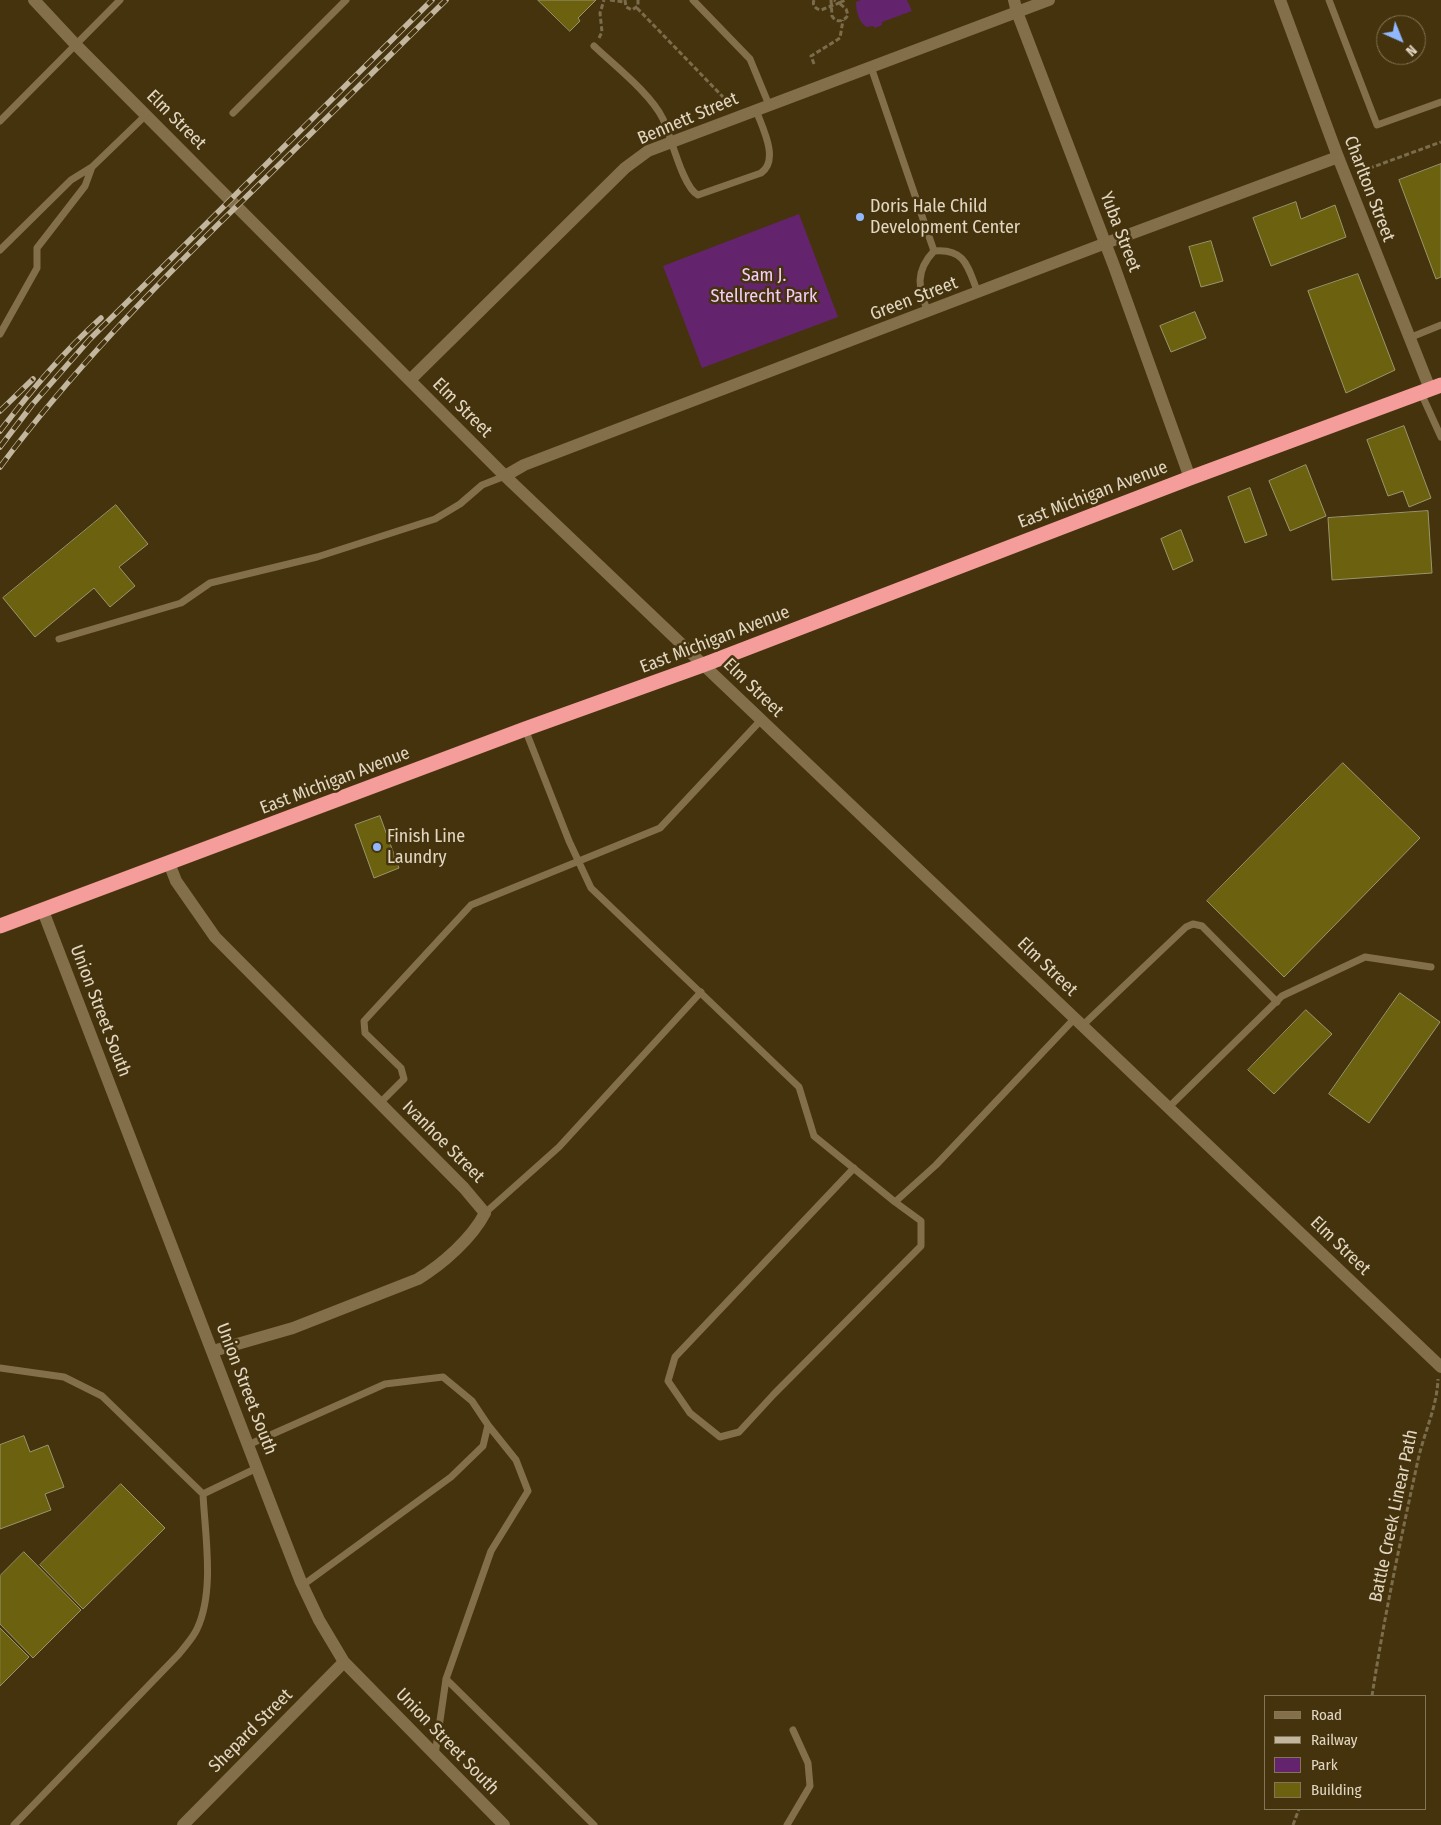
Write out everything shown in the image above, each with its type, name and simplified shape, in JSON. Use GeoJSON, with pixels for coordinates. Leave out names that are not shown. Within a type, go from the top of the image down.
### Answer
{"type":"FeatureCollection","features":[{"type":"Feature","properties":{"kind":"highway","name":"East Michigan Avenue"},"geometry":{"type":"LineString","coordinates":[[0,926],[525,729],[703,665],[1190,478],[1431,389]]}},
{"type":"Feature","properties":{"kind":"street","name":"Elm Street"},"geometry":{"type":"LineString","coordinates":[[34,0],[76,45],[505,476],[1440,1366]]}},
{"type":"Feature","properties":{"kind":"street","name":"Bennett Street"},"geometry":{"type":"LineString","coordinates":[[410,380],[625,168],[648,151],[871,67],[1016,6],[1048,0]]}},
{"type":"Feature","properties":{"kind":"street","name":"Charlton Street"},"geometry":{"type":"LineString","coordinates":[[1280,0],[1408,338],[1431,389]]}},
{"type":"Feature","properties":{"kind":"street","name":"Yuba Street"},"geometry":{"type":"LineString","coordinates":[[1016,6],[1106,244],[1190,478]]}},
{"type":"Feature","properties":{"kind":"street","name":"Green Street"},"geometry":{"type":"LineString","coordinates":[[505,476],[524,465],[1338,157]]}},
{"type":"Feature","properties":{"kind":"street","name":"Ivanhoe Street"},"geometry":{"type":"LineString","coordinates":[[170,863],[176,881],[215,937],[464,1188],[485,1213]]}},
{"type":"Feature","properties":{"kind":"street","name":"Union Street South"},"geometry":{"type":"LineString","coordinates":[[43,911],[257,1468],[303,1585],[319,1620],[344,1662],[435,1755],[495,1822]]}},
{"type":"Feature","properties":{"kind":"street"},"geometry":{"type":"LineString","coordinates":[[213,1351],[293,1328],[418,1279],[433,1270],[477,1228],[485,1213]]}},
{"type":"Feature","properties":{"kind":"street","name":"Shepard Street"},"geometry":{"type":"LineString","coordinates":[[183,1825],[344,1662]]}},
{"type":"Feature","properties":{"kind":"lane"},"geometry":{"type":"LineString","coordinates":[[0,121],[120,0]]}},
{"type":"Feature","properties":{"kind":"lane"},"geometry":{"type":"LineString","coordinates":[[232,113],[346,0]]}},
{"type":"Feature","properties":{"kind":"lane"},"geometry":{"type":"LineString","coordinates":[[694,0],[750,59],[769,105]]}},
{"type":"Feature","properties":{"kind":"lane"},"geometry":{"type":"LineString","coordinates":[[1329,0],[1377,125],[1441,102]]}},
{"type":"Feature","properties":{"kind":"lane"},"geometry":{"type":"LineString","coordinates":[[594,46],[656,107],[672,141],[682,174],[689,186],[698,195],[761,173],[769,165],[771,154],[756,110]]}},
{"type":"Feature","properties":{"kind":"lane"},"geometry":{"type":"LineString","coordinates":[[871,67],[934,251]]}},
{"type":"Feature","properties":{"kind":"lane"},"geometry":{"type":"LineString","coordinates":[[0,250],[71,180],[92,167],[146,115]]}},
{"type":"Feature","properties":{"kind":"lane"},"geometry":{"type":"LineString","coordinates":[[0,334],[37,268],[37,248],[85,186],[92,167]]}},
{"type":"Feature","properties":{"kind":"lane"},"geometry":{"type":"LineString","coordinates":[[928,312],[922,297],[920,278],[926,260],[934,251],[947,250],[958,254],[964,261],[978,293]]}},
{"type":"Feature","properties":{"kind":"lane"},"geometry":{"type":"LineString","coordinates":[[1408,338],[1441,325]]}},
{"type":"Feature","properties":{"kind":"lane"},"geometry":{"type":"LineString","coordinates":[[1431,389],[1441,437]]}},
{"type":"Feature","properties":{"kind":"lane"},"geometry":{"type":"LineString","coordinates":[[60,639],[181,603],[210,584],[317,557],[435,519],[460,504],[482,485],[505,476]]}},
{"type":"Feature","properties":{"kind":"lane"},"geometry":{"type":"LineString","coordinates":[[380,1104],[404,1079],[401,1068],[365,1033],[364,1021],[471,905],[660,828],[761,720]]}},
{"type":"Feature","properties":{"kind":"lane"},"geometry":{"type":"LineString","coordinates":[[525,729],[569,841],[591,888],[800,1087],[814,1136],[854,1168],[895,1202],[921,1222],[920,1246],[739,1432],[720,1437],[690,1413],[668,1381],[675,1356],[854,1168]]}},
{"type":"Feature","properties":{"kind":"lane"},"geometry":{"type":"LineString","coordinates":[[895,1202],[936,1165],[1079,1022],[1186,927],[1193,924],[1202,926],[1277,1002]]}},
{"type":"Feature","properties":{"kind":"lane"},"geometry":{"type":"LineString","coordinates":[[1169,1107],[1282,996],[1365,957],[1431,967]]}},
{"type":"Feature","properties":{"kind":"lane"},"geometry":{"type":"LineString","coordinates":[[485,1213],[559,1147],[701,992]]}},
{"type":"Feature","properties":{"kind":"lane"},"geometry":{"type":"LineString","coordinates":[[0,1368],[64,1377],[102,1396],[203,1494],[207,1591],[204,1610],[197,1629],[179,1654],[14,1825]]}},
{"type":"Feature","properties":{"kind":"lane"},"geometry":{"type":"LineString","coordinates":[[248,1444],[385,1384],[443,1377],[472,1401],[516,1460],[528,1491],[491,1551],[446,1679],[435,1755]]}},
{"type":"Feature","properties":{"kind":"lane"},"geometry":{"type":"LineString","coordinates":[[303,1585],[450,1478],[483,1446],[488,1424]]}},
{"type":"Feature","properties":{"kind":"lane"},"geometry":{"type":"LineString","coordinates":[[203,1494],[257,1468]]}},
{"type":"Feature","properties":{"kind":"lane"},"geometry":{"type":"LineString","coordinates":[[446,1679],[594,1825]]}},
{"type":"Feature","properties":{"kind":"lane"},"geometry":{"type":"LineString","coordinates":[[787,1825],[810,1786],[808,1763],[793,1730]]}},
{"type":"Feature","properties":{"kind":"path"},"geometry":{"type":"LineString","coordinates":[[594,46],[602,32],[600,13],[604,0]]}},
{"type":"Feature","properties":{"kind":"path"},"geometry":{"type":"LineString","coordinates":[[610,0],[625,1],[626,7],[630,10],[636,8],[639,4],[638,0]]}},
{"type":"Feature","properties":{"kind":"path"},"geometry":{"type":"LineString","coordinates":[[814,0],[813,4],[818,10],[844,0]]}},
{"type":"Feature","properties":{"kind":"path"},"geometry":{"type":"LineString","coordinates":[[814,64],[811,56],[840,38],[843,20],[848,12],[833,0],[831,6],[833,18],[836,21],[843,20]]}},
{"type":"Feature","properties":{"kind":"path"},"geometry":{"type":"LineString","coordinates":[[636,8],[724,98]]}},
{"type":"Feature","properties":{"kind":"path"},"geometry":{"type":"LineString","coordinates":[[1362,171],[1441,142]]}},
{"type":"Feature","properties":{"kind":"path","name":"Battle Creek Linear Path"},"geometry":{"type":"LineString","coordinates":[[1372,1695],[1419,1456],[1438,1392],[1440,1366]]}},
{"type":"Feature","properties":{"kind":"path"},"geometry":{"type":"LineString","coordinates":[[1293,1825],[1299,1810]]}},
{"type":"Feature","properties":{"kind":"green space"},"geometry":{"type":"Polygon","coordinates":[[[861,0],[907,0],[912,11],[882,22],[882,25],[875,28],[873,26],[867,27],[862,23],[857,13],[856,2],[861,0]]]}},
{"type":"Feature","properties":{"kind":"green space","name":"Sam J. Stellrecht Park"},"geometry":{"type":"Polygon","coordinates":[[[799,214],[838,317],[702,368],[663,266],[799,214]]]}},
{"type":"Feature","properties":{"kind":"building"},"geometry":{"type":"Polygon","coordinates":[[[538,0],[596,0],[578,18],[580,21],[570,31],[538,0]]]}},
{"type":"Feature","properties":{"kind":"building"},"geometry":{"type":"Polygon","coordinates":[[[1441,164],[1441,277],[1436,279],[1399,180],[1441,164]]]}},
{"type":"Feature","properties":{"kind":"building"},"geometry":{"type":"Polygon","coordinates":[[[1296,202],[1301,219],[1335,205],[1346,237],[1271,266],[1253,218],[1296,202]]]}},
{"type":"Feature","properties":{"kind":"building"},"geometry":{"type":"Polygon","coordinates":[[[1211,241],[1223,281],[1201,287],[1189,247],[1211,241]]]}},
{"type":"Feature","properties":{"kind":"building"},"geometry":{"type":"Polygon","coordinates":[[[1358,274],[1395,370],[1346,393],[1308,291],[1358,274]]]}},
{"type":"Feature","properties":{"kind":"building"},"geometry":{"type":"Polygon","coordinates":[[[1195,312],[1206,338],[1171,352],[1160,326],[1195,312]]]}},
{"type":"Feature","properties":{"kind":"building"},"geometry":{"type":"Polygon","coordinates":[[[1404,426],[1431,498],[1409,507],[1403,491],[1388,496],[1367,440],[1404,426]]]}},
{"type":"Feature","properties":{"kind":"building"},"geometry":{"type":"Polygon","coordinates":[[[1306,465],[1326,516],[1290,531],[1269,481],[1306,465]]]}},
{"type":"Feature","properties":{"kind":"building"},"geometry":{"type":"Polygon","coordinates":[[[1250,488],[1267,535],[1245,543],[1228,497],[1250,488]]]}},
{"type":"Feature","properties":{"kind":"building"},"geometry":{"type":"Polygon","coordinates":[[[116,505],[148,544],[119,567],[135,586],[110,607],[94,588],[35,637],[3,598],[116,505]]]}},
{"type":"Feature","properties":{"kind":"building"},"geometry":{"type":"Polygon","coordinates":[[[1428,511],[1432,573],[1332,580],[1328,518],[1428,511]]]}},
{"type":"Feature","properties":{"kind":"building"},"geometry":{"type":"Polygon","coordinates":[[[1181,530],[1193,561],[1173,570],[1161,539],[1181,530]]]}},
{"type":"Feature","properties":{"kind":"building"},"geometry":{"type":"Polygon","coordinates":[[[1343,763],[1420,838],[1284,977],[1207,901],[1343,763]]]}},
{"type":"Feature","properties":{"kind":"building","name":"Finish Line Laundry"},"geometry":{"type":"Polygon","coordinates":[[[380,816],[399,868],[374,878],[355,825],[380,816]]]}},
{"type":"Feature","properties":{"kind":"building"},"geometry":{"type":"Polygon","coordinates":[[[1400,993],[1440,1022],[1369,1123],[1329,1094],[1400,993]]]}},
{"type":"Feature","properties":{"kind":"building"},"geometry":{"type":"Polygon","coordinates":[[[1306,1010],[1332,1034],[1274,1094],[1248,1070],[1306,1010]]]}},
{"type":"Feature","properties":{"kind":"building"},"geometry":{"type":"Polygon","coordinates":[[[24,1436],[30,1452],[48,1445],[64,1487],[45,1494],[51,1510],[0,1529],[0,1445],[24,1436]]]}},
{"type":"Feature","properties":{"kind":"building"},"geometry":{"type":"Polygon","coordinates":[[[121,1484],[165,1528],[83,1609],[40,1565],[121,1484]]]}},
{"type":"Feature","properties":{"kind":"building"},"geometry":{"type":"Polygon","coordinates":[[[24,1552],[81,1610],[33,1658],[0,1624],[0,1576],[24,1552]]]}},
{"type":"Feature","properties":{"kind":"building"},"geometry":{"type":"Polygon","coordinates":[[[0,1628],[29,1657],[0,1686],[0,1628]]]}},
{"type":"Feature","properties":{"kind":"railway"},"geometry":{"type":"LineString","coordinates":[[0,447],[32,405],[90,339],[432,0]]}},
{"type":"Feature","properties":{"kind":"railway"},"geometry":{"type":"LineString","coordinates":[[0,467],[55,398],[114,331],[207,235],[446,0]]}},
{"type":"Feature","properties":{"kind":"railway"},"geometry":{"type":"LineString","coordinates":[[0,431],[48,372],[101,318]]}},
{"type":"Feature","properties":{"kind":"railway"},"geometry":{"type":"LineString","coordinates":[[0,411],[33,379]]}},
{"type":"Feature","properties":{"kind":"place","name":"Doris Hale Child Development Center"},"geometry":{"type":"Point","coordinates":[860,217]}},
{"type":"Feature","properties":{"kind":"place","name":"Finish Line Laundry"},"geometry":{"type":"Point","coordinates":[377,847]}}]}
